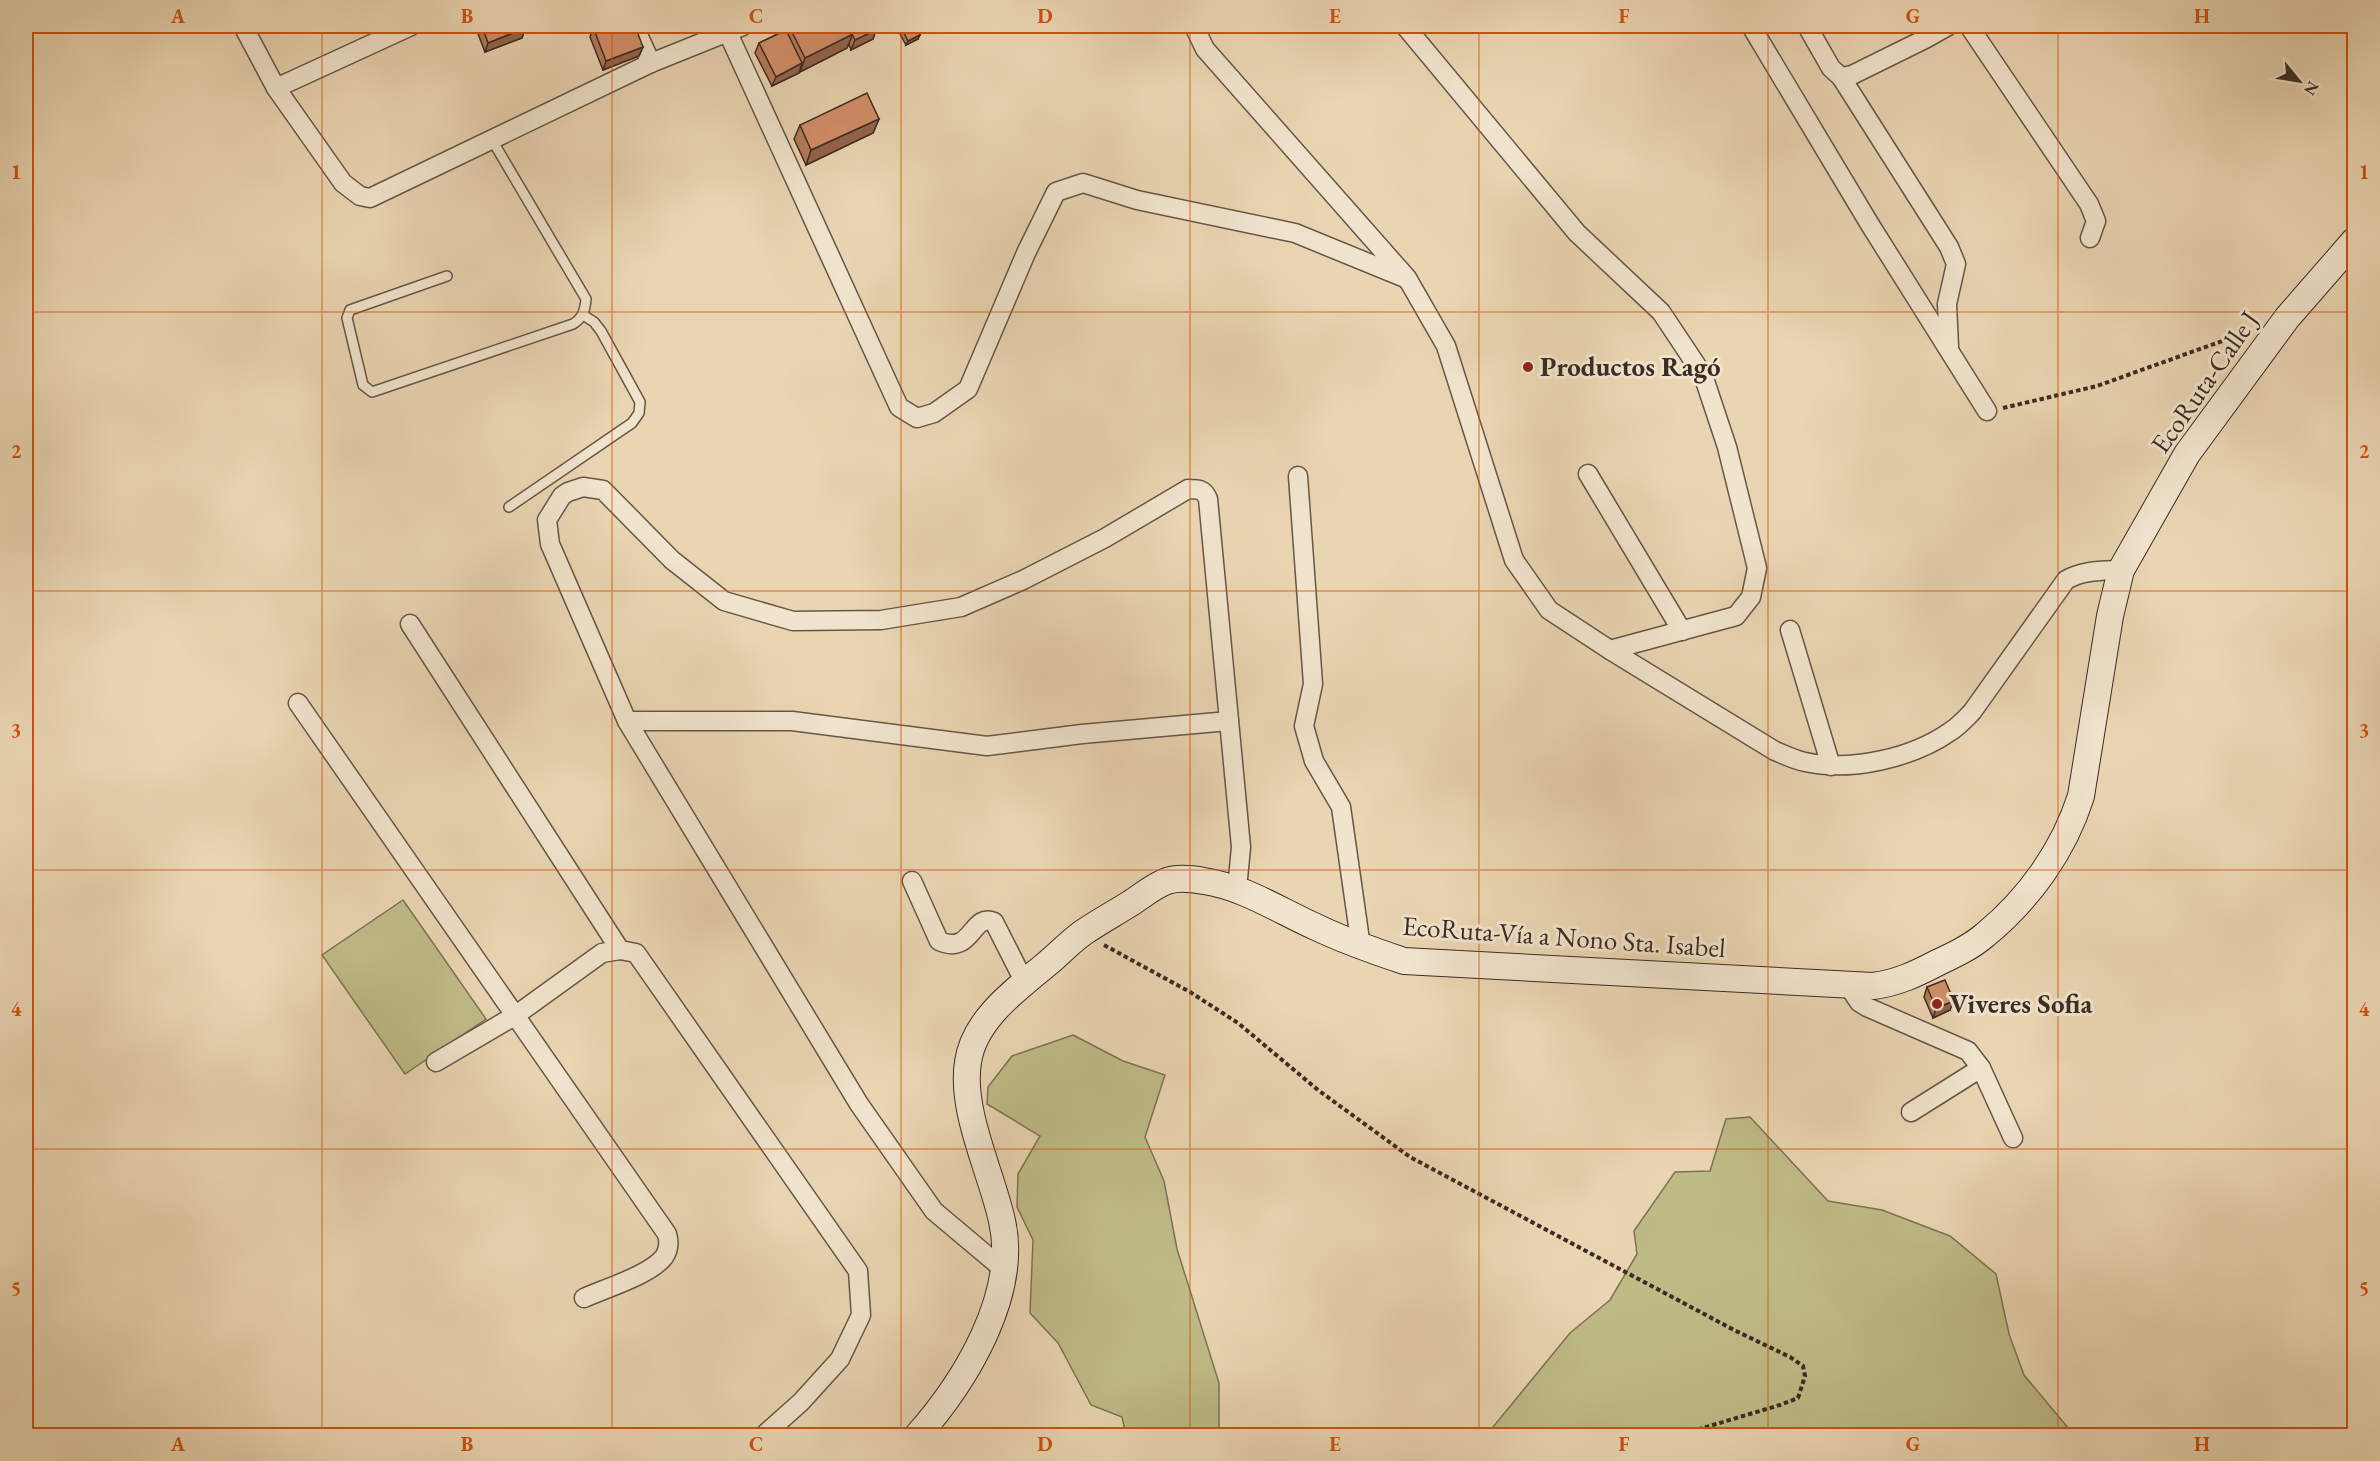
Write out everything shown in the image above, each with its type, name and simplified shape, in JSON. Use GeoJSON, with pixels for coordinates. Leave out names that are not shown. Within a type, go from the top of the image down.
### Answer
{"type":"FeatureCollection","features":[{"type":"Feature","properties":{"kind":"main road","name":"EcoRuta-Calle J"},"geometry":{"type":"LineString","coordinates":[[2121,570],[2187,454],[2287,318],[2355,241]]}},
{"type":"Feature","properties":{"kind":"main road","name":"EcoRuta-Vía a Nono Sta. Isabel"},"geometry":{"type":"LineString","coordinates":[[917,1436],[962,1377],[984,1335],[994,1315],[1003,1269],[1005,1242],[1002,1221],[982,1158],[967,1091],[967,1064],[972,1044],[993,1012],[1082,933],[1167,880],[1187,879],[1206,881],[1237,890],[1361,947],[1404,961],[1873,986],[1900,981],[1969,946],[1985,935],[2015,906],[2044,871],[2068,832],[2081,796],[2110,616],[2121,570]]}},
{"type":"Feature","properties":{"kind":"street"},"geometry":{"type":"LineString","coordinates":[[243,26],[276,88],[343,183],[360,196],[370,198],[651,63],[736,29],[898,407],[917,418],[934,413],[968,389],[1026,253],[1056,192],[1083,183],[1137,200],[1295,232],[1407,278]]}},
{"type":"Feature","properties":{"kind":"street"},"geometry":{"type":"LineString","coordinates":[[276,88],[411,26]]}},
{"type":"Feature","properties":{"kind":"street"},"geometry":{"type":"LineString","coordinates":[[634,26],[651,63]]}},
{"type":"Feature","properties":{"kind":"street"},"geometry":{"type":"LineString","coordinates":[[1194,26],[1205,49],[1407,278],[1446,346],[1514,560],[1549,610],[1775,751],[1804,762],[1831,766],[1882,761],[1931,743],[1952,731],[1972,712],[2067,580],[2089,572],[2121,570]]}},
{"type":"Feature","properties":{"kind":"street"},"geometry":{"type":"LineString","coordinates":[[1405,26],[1577,233],[1660,312],[1703,375],[1727,447],[1757,568],[1751,597],[1736,616],[1610,650]]}},
{"type":"Feature","properties":{"kind":"street"},"geometry":{"type":"LineString","coordinates":[[1751,26],[1869,223],[1988,411]]}},
{"type":"Feature","properties":{"kind":"street"},"geometry":{"type":"LineString","coordinates":[[1807,26],[1831,69],[1840,77],[1949,247],[1956,264],[1947,304],[1949,350]]}},
{"type":"Feature","properties":{"kind":"street"},"geometry":{"type":"LineString","coordinates":[[1840,77],[1852,75],[1948,26]]}},
{"type":"Feature","properties":{"kind":"street"},"geometry":{"type":"LineString","coordinates":[[1969,26],[2089,204],[2096,221],[2091,238]]}},
{"type":"Feature","properties":{"kind":"street"},"geometry":{"type":"LineString","coordinates":[[1588,474],[1682,631]]}},
{"type":"Feature","properties":{"kind":"street"},"geometry":{"type":"LineString","coordinates":[[1298,476],[1313,684],[1304,726],[1314,760],[1341,807],[1361,947]]}},
{"type":"Feature","properties":{"kind":"street"},"geometry":{"type":"LineString","coordinates":[[1003,1269],[934,1210],[858,1104],[627,721],[550,544],[547,520],[562,496],[583,487],[603,489],[672,560],[724,601],[793,621],[882,620],[961,607],[1023,580],[1105,538],[1188,489],[1198,489],[1205,493],[1208,499],[1241,847],[1237,890]]}},
{"type":"Feature","properties":{"kind":"street"},"geometry":{"type":"LineString","coordinates":[[410,624],[620,950]]}},
{"type":"Feature","properties":{"kind":"street"},"geometry":{"type":"LineString","coordinates":[[1790,630],[1831,766]]}},
{"type":"Feature","properties":{"kind":"street"},"geometry":{"type":"LineString","coordinates":[[298,703],[667,1234],[669,1242],[666,1255],[653,1268],[584,1298]]}},
{"type":"Feature","properties":{"kind":"street"},"geometry":{"type":"LineString","coordinates":[[627,721],[792,720],[987,746],[1082,734],[1229,721]]}},
{"type":"Feature","properties":{"kind":"street"},"geometry":{"type":"LineString","coordinates":[[912,881],[939,940],[951,946],[958,945],[982,922],[989,920],[994,922],[1025,983]]}},
{"type":"Feature","properties":{"kind":"street"},"geometry":{"type":"LineString","coordinates":[[436,1062],[516,1015],[602,953],[620,950],[636,953],[858,1271],[861,1315],[840,1359],[801,1402],[763,1436]]}},
{"type":"Feature","properties":{"kind":"street"},"geometry":{"type":"LineString","coordinates":[[1847,984],[1859,1002],[1968,1051],[1981,1068],[2013,1138]]}},
{"type":"Feature","properties":{"kind":"street"},"geometry":{"type":"LineString","coordinates":[[1911,1112],[1981,1068]]}},
{"type":"Feature","properties":{"kind":"lane"},"geometry":{"type":"LineString","coordinates":[[447,276],[350,310],[346,318],[366,390],[372,392],[573,324],[583,315],[586,299],[492,140]]}},
{"type":"Feature","properties":{"kind":"lane"},"geometry":{"type":"LineString","coordinates":[[508,507],[632,423],[639,413],[640,402],[601,331],[594,322],[583,315]]}},
{"type":"Feature","properties":{"kind":"path"},"geometry":{"type":"LineString","coordinates":[[1988,411],[2097,386],[2253,330]]}},
{"type":"Feature","properties":{"kind":"path"},"geometry":{"type":"LineString","coordinates":[[1082,933],[1190,992],[1238,1023],[1318,1090],[1410,1157],[1734,1330],[1790,1357],[1803,1366],[1805,1376],[1798,1398],[1676,1436]]}},
{"type":"Feature","properties":{"kind":"shaded area"},"geometry":{"type":"Polygon","coordinates":[[[403,900],[486,1019],[405,1074],[322,955],[403,900]]]}},
{"type":"Feature","properties":{"kind":"shaded area"},"geometry":{"type":"Polygon","coordinates":[[[1073,1035],[1123,1061],[1165,1075],[1145,1137],[1164,1181],[1177,1249],[1219,1383],[1219,1435],[1126,1435],[1122,1417],[1091,1405],[1058,1343],[1030,1313],[1033,1240],[1017,1207],[1018,1174],[1040,1136],[987,1104],[988,1087],[1012,1056],[1073,1035]]]}},
{"type":"Feature","properties":{"kind":"shaded area"},"geometry":{"type":"Polygon","coordinates":[[[1750,1117],[1828,1201],[1882,1210],[1950,1236],[1996,1274],[2009,1334],[2024,1375],[2074,1435],[1483,1435],[1489,1432],[1570,1333],[1610,1300],[1637,1254],[1634,1231],[1675,1172],[1710,1171],[1726,1119],[1750,1117]]]}},
{"type":"Feature","properties":{"kind":"building"},"geometry":{"type":"Polygon","coordinates":[[[482,26],[524,26],[525,28],[488,43],[482,26]]]}},
{"type":"Feature","properties":{"kind":"building"},"geometry":{"type":"Polygon","coordinates":[[[635,26],[643,47],[606,61],[593,27],[635,26]]]}},
{"type":"Feature","properties":{"kind":"building"},"geometry":{"type":"Polygon","coordinates":[[[789,26],[848,26],[853,34],[805,58],[789,26]]]}},
{"type":"Feature","properties":{"kind":"building"},"geometry":{"type":"Polygon","coordinates":[[[848,26],[874,26],[876,30],[855,40],[848,26]]]}},
{"type":"Feature","properties":{"kind":"building"},"geometry":{"type":"Polygon","coordinates":[[[916,26],[920,35],[908,41],[902,29],[916,26]]]}},
{"type":"Feature","properties":{"kind":"building"},"geometry":{"type":"Polygon","coordinates":[[[786,30],[802,63],[776,77],[759,43],[786,30]]]}},
{"type":"Feature","properties":{"kind":"building"},"geometry":{"type":"Polygon","coordinates":[[[867,93],[879,119],[811,150],[800,125],[867,93]]]}},
{"type":"Feature","properties":{"kind":"building"},"geometry":{"type":"Polygon","coordinates":[[[1945,980],[1954,1001],[1936,1008],[1927,987],[1945,980]]]}},
{"type":"Feature","properties":{"kind":"place","name":"Productos Ragó"},"geometry":{"type":"Point","coordinates":[1528,367]}},
{"type":"Feature","properties":{"kind":"place","name":"Viveres Sofia"},"geometry":{"type":"Point","coordinates":[1937,1004]}}]}
